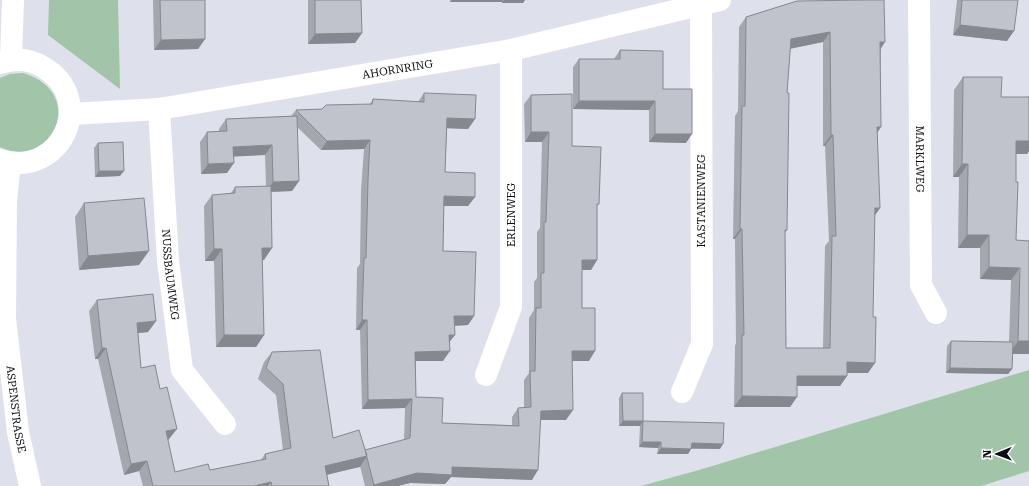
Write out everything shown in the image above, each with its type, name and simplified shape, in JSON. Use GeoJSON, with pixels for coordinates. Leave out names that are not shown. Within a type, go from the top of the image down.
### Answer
{"type":"FeatureCollection","features":[{"type":"Feature","properties":{"kind":"street"},"geometry":{"type":"LineString","coordinates":[[5,162],[32,162],[51,152],[65,135],[70,114],[67,91],[54,73],[34,61],[6,61],[13,0]]}},
{"type":"Feature","properties":{"kind":"street","name":"MARKLWEG"},"geometry":{"type":"LineString","coordinates":[[918,0],[921,285],[936,313]]}},
{"type":"Feature","properties":{"kind":"street","name":"AHORNRING"},"geometry":{"type":"LineString","coordinates":[[70,114],[159,109],[511,50],[711,3]]}},
{"type":"Feature","properties":{"kind":"street","name":"KASTANIENWEG"},"geometry":{"type":"LineString","coordinates":[[682,392],[702,344],[711,3]]}},
{"type":"Feature","properties":{"kind":"street","name":"ERLENWEG"},"geometry":{"type":"LineString","coordinates":[[486,375],[511,307],[511,50]]}},
{"type":"Feature","properties":{"kind":"street","name":"NUSSBAUMWEG"},"geometry":{"type":"LineString","coordinates":[[159,109],[168,261],[182,370],[225,424]]}},
{"type":"Feature","properties":{"kind":"street","name":"ASPENSTRASSE"},"geometry":{"type":"LineString","coordinates":[[5,162],[5,318],[18,432],[30,486]]}},
{"type":"Feature","properties":{"kind":"green space"},"geometry":{"type":"Polygon","coordinates":[[[49,0],[118,0],[120,89],[48,35],[49,0]]]}},
{"type":"Feature","properties":{"kind":"green space"},"geometry":{"type":"Polygon","coordinates":[[[23,73],[43,83],[54,96],[58,111],[56,126],[48,140],[35,149],[19,152],[0,147],[0,78],[10,74],[23,73]]]}},
{"type":"Feature","properties":{"kind":"green space"},"geometry":{"type":"Polygon","coordinates":[[[1029,370],[1029,471],[981,486],[641,486],[699,470],[1029,370]]]}},
{"type":"Feature","properties":{"kind":"building"},"geometry":{"type":"Polygon","coordinates":[[[160,0],[205,0],[205,39],[161,40],[160,0]]]}},
{"type":"Feature","properties":{"kind":"building"},"geometry":{"type":"Polygon","coordinates":[[[315,0],[361,0],[362,33],[315,34],[315,0]]]}},
{"type":"Feature","properties":{"kind":"building"},"geometry":{"type":"Polygon","coordinates":[[[884,0],[885,42],[880,42],[881,127],[877,127],[880,208],[875,208],[873,317],[876,317],[875,363],[847,362],[847,376],[797,376],[797,397],[742,396],[742,335],[744,335],[742,229],[740,229],[742,106],[745,106],[746,17],[797,1],[884,0]],[[830,32],[791,39],[787,93],[789,93],[787,230],[785,230],[786,348],[830,348],[832,236],[836,236],[833,135],[831,135],[830,32]]]}},
{"type":"Feature","properties":{"kind":"building"},"geometry":{"type":"Polygon","coordinates":[[[962,0],[1018,0],[1014,31],[960,25],[962,0]]]}},
{"type":"Feature","properties":{"kind":"building"},"geometry":{"type":"Polygon","coordinates":[[[620,50],[663,51],[663,89],[692,89],[692,134],[655,134],[655,101],[579,101],[579,59],[620,59],[620,50]]]}},
{"type":"Feature","properties":{"kind":"building"},"geometry":{"type":"Polygon","coordinates":[[[963,77],[1002,77],[1001,97],[1029,97],[1029,141],[1016,141],[1016,182],[1018,182],[1016,240],[1029,241],[1029,341],[1018,341],[1020,268],[989,267],[989,235],[967,235],[968,164],[962,164],[963,77]]]}},
{"type":"Feature","properties":{"kind":"building"},"geometry":{"type":"Polygon","coordinates":[[[424,93],[476,95],[475,119],[447,118],[445,172],[475,173],[475,197],[444,196],[443,251],[476,252],[474,316],[454,316],[455,335],[449,335],[450,351],[415,352],[416,397],[443,398],[442,423],[519,426],[518,408],[531,407],[530,371],[535,371],[536,308],[541,308],[541,273],[544,273],[544,222],[546,222],[549,132],[531,132],[531,95],[572,94],[572,146],[601,147],[599,204],[597,204],[597,260],[582,260],[582,308],[595,308],[595,351],[572,351],[573,410],[541,411],[538,470],[452,467],[452,475],[417,473],[374,485],[365,450],[410,438],[412,399],[368,400],[367,320],[362,320],[364,258],[366,258],[370,140],[327,141],[296,110],[322,109],[326,105],[372,104],[373,99],[424,102],[424,93]]]}},
{"type":"Feature","properties":{"kind":"building"},"geometry":{"type":"Polygon","coordinates":[[[297,116],[299,181],[273,182],[272,145],[233,147],[234,163],[208,164],[207,132],[227,131],[226,119],[297,116]]]}},
{"type":"Feature","properties":{"kind":"building"},"geometry":{"type":"Polygon","coordinates":[[[123,142],[124,171],[99,171],[98,143],[123,142]]]}},
{"type":"Feature","properties":{"kind":"building"},"geometry":{"type":"Polygon","coordinates":[[[271,186],[272,248],[262,248],[264,335],[224,335],[222,249],[214,249],[212,195],[235,193],[235,187],[271,186]]]}},
{"type":"Feature","properties":{"kind":"building"},"geometry":{"type":"Polygon","coordinates":[[[144,198],[149,251],[88,256],[84,203],[144,198]]]}},
{"type":"Feature","properties":{"kind":"building"},"geometry":{"type":"Polygon","coordinates":[[[153,294],[156,321],[137,323],[141,368],[155,365],[160,389],[167,387],[177,429],[166,431],[175,472],[208,464],[210,470],[266,459],[265,454],[291,448],[283,384],[266,368],[272,352],[320,350],[333,438],[359,430],[367,456],[325,466],[329,486],[272,486],[271,482],[254,486],[153,486],[147,461],[131,464],[106,348],[102,348],[97,300],[153,294]]]}},
{"type":"Feature","properties":{"kind":"building"},"geometry":{"type":"Polygon","coordinates":[[[951,341],[1013,342],[1012,369],[950,368],[951,341]]]}},
{"type":"Feature","properties":{"kind":"building"},"geometry":{"type":"Polygon","coordinates":[[[622,393],[643,393],[643,421],[623,421],[622,393]]]}},
{"type":"Feature","properties":{"kind":"building"},"geometry":{"type":"Polygon","coordinates":[[[643,421],[724,423],[723,444],[692,443],[691,449],[661,448],[661,442],[642,442],[643,421]]]}}]}
